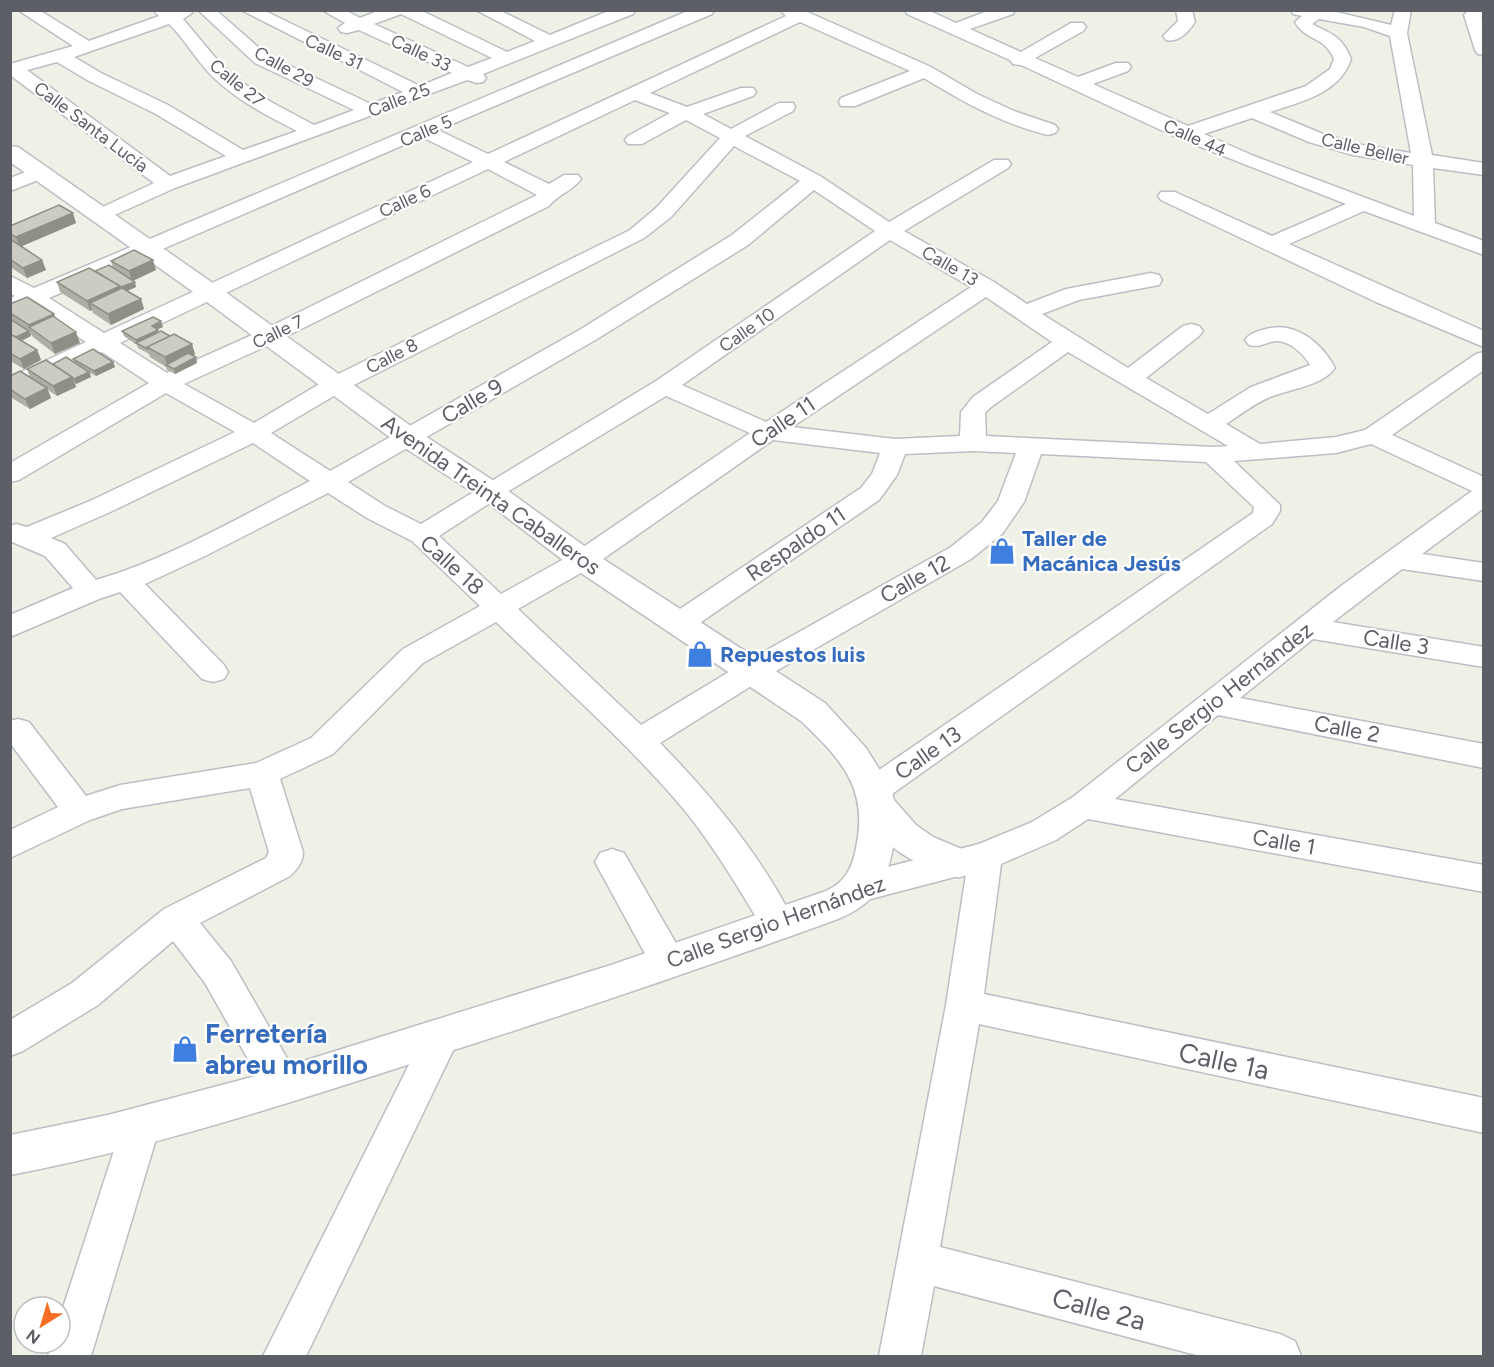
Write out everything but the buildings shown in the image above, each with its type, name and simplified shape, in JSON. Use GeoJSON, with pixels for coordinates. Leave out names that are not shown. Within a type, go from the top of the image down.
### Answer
{"type":"FeatureCollection","features":[{"type":"Feature","properties":{"kind":"street","name":"Calle 29"},"geometry":{"type":"LineString","coordinates":[[206,10],[261,59],[370,111]]}},
{"type":"Feature","properties":{"kind":"street","name":"Calle 31"},"geometry":{"type":"LineString","coordinates":[[249,10],[310,42],[419,93]]}},
{"type":"Feature","properties":{"kind":"street","name":"Calle 33"},"geometry":{"type":"LineString","coordinates":[[330,10],[512,94]]}},
{"type":"Feature","properties":{"kind":"street"},"geometry":{"type":"LineString","coordinates":[[220,74],[397,10]]}},
{"type":"Feature","properties":{"kind":"street"},"geometry":{"type":"LineString","coordinates":[[406,10],[506,58]]}},
{"type":"Feature","properties":{"kind":"street"},"geometry":{"type":"LineString","coordinates":[[484,10],[548,40]]}},
{"type":"Feature","properties":{"kind":"street","name":"Calle 25"},"geometry":{"type":"LineString","coordinates":[[99,216],[168,184],[419,93],[627,10]]}},
{"type":"Feature","properties":{"kind":"street","name":"Calle 5"},"geometry":{"type":"LineString","coordinates":[[18,295],[145,248],[706,10]]}},
{"type":"Feature","properties":{"kind":"street","name":"Calle 44"},"geometry":{"type":"LineString","coordinates":[[913,10],[1185,134],[1361,205],[1484,249]]}},
{"type":"Feature","properties":{"kind":"street"},"geometry":{"type":"LineString","coordinates":[[955,29],[1007,10]]}},
{"type":"Feature","properties":{"kind":"street"},"geometry":{"type":"LineString","coordinates":[[1172,36],[1187,22],[1184,10]]}},
{"type":"Feature","properties":{"kind":"street"},"geometry":{"type":"LineString","coordinates":[[1403,10],[1398,33],[1423,162],[1425,226]]}},
{"type":"Feature","properties":{"kind":"street"},"geometry":{"type":"LineString","coordinates":[[1185,134],[1299,97],[1334,75],[1341,64],[1341,53],[1336,45],[1306,27],[1303,22],[1308,12],[1367,23],[1398,33]]}},
{"type":"Feature","properties":{"kind":"street"},"geometry":{"type":"LineString","coordinates":[[10,21],[30,13],[87,47]]}},
{"type":"Feature","properties":{"kind":"street"},"geometry":{"type":"LineString","coordinates":[[12,70],[87,47],[174,13]]}},
{"type":"Feature","properties":{"kind":"street","name":"Calle 27"},"geometry":{"type":"LineString","coordinates":[[174,13],[220,74],[262,105],[314,132]]}},
{"type":"Feature","properties":{"kind":"street"},"geometry":{"type":"LineString","coordinates":[[794,13],[925,71],[970,98],[1007,115],[1048,129]]}},
{"type":"Feature","properties":{"kind":"street","name":"Calle 6"},"geometry":{"type":"LineString","coordinates":[[10,386],[208,291],[636,94],[794,13]]}},
{"type":"Feature","properties":{"kind":"street"},"geometry":{"type":"LineString","coordinates":[[574,14],[594,22],[630,43]]}},
{"type":"Feature","properties":{"kind":"street"},"geometry":{"type":"LineString","coordinates":[[1475,14],[1484,50]]}},
{"type":"Feature","properties":{"kind":"street"},"geometry":{"type":"LineString","coordinates":[[1019,60],[1077,27]]}},
{"type":"Feature","properties":{"kind":"street"},"geometry":{"type":"LineString","coordinates":[[60,56],[95,77],[161,109],[242,158]]}},
{"type":"Feature","properties":{"kind":"street"},"geometry":{"type":"LineString","coordinates":[[1075,85],[1122,67]]}},
{"type":"Feature","properties":{"kind":"street","name":"Calle Santa Lucía"},"geometry":{"type":"LineString","coordinates":[[12,70],[168,184]]}},
{"type":"Feature","properties":{"kind":"street"},"geometry":{"type":"LineString","coordinates":[[848,102],[925,71]]}},
{"type":"Feature","properties":{"kind":"street"},"geometry":{"type":"LineString","coordinates":[[636,140],[686,113],[747,92]]}},
{"type":"Feature","properties":{"kind":"street","name":"Calle 13"},"geometry":{"type":"LineString","coordinates":[[636,94],[686,113],[813,180],[889,231],[986,287],[1067,342],[1256,452]]}},
{"type":"Feature","properties":{"kind":"street","name":"Calle 8"},"geometry":{"type":"LineString","coordinates":[[18,534],[99,507],[254,433],[335,385],[637,234],[655,221],[732,137],[746,127],[786,107]]}},
{"type":"Feature","properties":{"kind":"street","name":"Calle Beller"},"geometry":{"type":"LineString","coordinates":[[1252,111],[1316,138],[1360,151],[1423,162],[1484,169]]}},
{"type":"Feature","properties":{"kind":"street"},"geometry":{"type":"LineString","coordinates":[[424,131],[490,161],[543,189],[547,195]]}},
{"type":"Feature","properties":{"kind":"street","name":"Avenida Treinta Caballeros"},"geometry":{"type":"LineString","coordinates":[[10,152],[208,291],[409,438],[490,491],[583,560],[813,712],[838,737],[897,831],[929,854],[971,859]]}},
{"type":"Feature","properties":{"kind":"street","name":"Calle 10"},"geometry":{"type":"LineString","coordinates":[[422,535],[490,491],[665,386],[889,231],[1001,164]]}},
{"type":"Feature","properties":{"kind":"street"},"geometry":{"type":"LineString","coordinates":[[10,184],[39,173]]}},
{"type":"Feature","properties":{"kind":"street","name":"Calle 7"},"geometry":{"type":"LineString","coordinates":[[10,474],[166,383],[269,336],[542,202],[547,195],[571,179]]}},
{"type":"Feature","properties":{"kind":"street","name":"Calle 9"},"geometry":{"type":"LineString","coordinates":[[10,627],[89,592],[126,580],[195,550],[329,482],[409,438],[589,334],[740,240],[813,180]]}},
{"type":"Feature","properties":{"kind":"street"},"geometry":{"type":"LineString","coordinates":[[1167,196],[1384,297],[1484,340]]}},
{"type":"Feature","properties":{"kind":"street"},"geometry":{"type":"LineString","coordinates":[[1272,244],[1361,205]]}},
{"type":"Feature","properties":{"kind":"street"},"geometry":{"type":"LineString","coordinates":[[1025,313],[1074,294],[1151,280]]}},
{"type":"Feature","properties":{"kind":"street","name":"Calle 11"},"geometry":{"type":"LineString","coordinates":[[10,845],[79,811],[120,796],[262,774],[322,747],[413,656],[583,560],[768,432],[986,287]]}},
{"type":"Feature","properties":{"kind":"street","name":"Calle 18"},"geometry":{"type":"LineString","coordinates":[[18,295],[103,342],[166,383],[254,433],[376,512],[422,535],[639,741],[687,790],[730,846],[780,925]]}},
{"type":"Feature","properties":{"kind":"street"},"geometry":{"type":"LineString","coordinates":[[1129,378],[1155,361],[1191,331]]}},
{"type":"Feature","properties":{"kind":"street"},"geometry":{"type":"LineString","coordinates":[[1208,424],[1260,392],[1308,376],[1323,368],[1319,359],[1305,344],[1292,338],[1274,334],[1257,340]]}},
{"type":"Feature","properties":{"kind":"street"},"geometry":{"type":"LineString","coordinates":[[973,443],[974,412],[982,402],[1067,342]]}},
{"type":"Feature","properties":{"kind":"street"},"geometry":{"type":"LineString","coordinates":[[665,386],[768,432],[895,447],[973,443],[1213,455],[1336,445],[1374,436],[1484,359]]}},
{"type":"Feature","properties":{"kind":"street"},"geometry":{"type":"LineString","coordinates":[[1374,436],[1484,487]]}},
{"type":"Feature","properties":{"kind":"street","name":"Calle 12"},"geometry":{"type":"LineString","coordinates":[[639,741],[753,671],[961,553],[985,536],[1011,502],[1031,445]]}},
{"type":"Feature","properties":{"kind":"street","name":"Respaldo 11"},"geometry":{"type":"LineString","coordinates":[[678,624],[870,494],[884,475],[895,447]]}},
{"type":"Feature","properties":{"kind":"street","name":"Calle 13"},"geometry":{"type":"LineString","coordinates":[[875,797],[1263,518],[1268,511],[1267,505],[1213,455]]}},
{"type":"Feature","properties":{"kind":"street","name":"Calle Sergio Hernández"},"geometry":{"type":"LineString","coordinates":[[10,1155],[81,1143],[140,1129],[283,1086],[780,925],[845,899],[859,888],[971,859],[1044,831],[1084,806],[1211,703],[1397,559],[1484,495]]}},
{"type":"Feature","properties":{"kind":"street"},"geometry":{"type":"LineString","coordinates":[[18,534],[55,550],[79,576],[89,592]]}},
{"type":"Feature","properties":{"kind":"street"},"geometry":{"type":"LineString","coordinates":[[1397,559],[1484,572]]}},
{"type":"Feature","properties":{"kind":"street"},"geometry":{"type":"LineString","coordinates":[[126,580],[213,672]]}},
{"type":"Feature","properties":{"kind":"street","name":"Calle 3"},"geometry":{"type":"LineString","coordinates":[[1308,628],[1484,657]]}},
{"type":"Feature","properties":{"kind":"street","name":"Calle 2"},"geometry":{"type":"LineString","coordinates":[[1211,703],[1484,756]]}},
{"type":"Feature","properties":{"kind":"street"},"geometry":{"type":"LineString","coordinates":[[18,730],[79,811]]}},
{"type":"Feature","properties":{"kind":"street"},"geometry":{"type":"LineString","coordinates":[[10,1040],[85,994],[176,919],[278,867],[286,859],[286,852],[262,774]]}},
{"type":"Feature","properties":{"kind":"street"},"geometry":{"type":"LineString","coordinates":[[859,888],[876,844],[875,797]]}},
{"type":"Feature","properties":{"kind":"street","name":"Calle 1"},"geometry":{"type":"LineString","coordinates":[[1084,806],[1484,879]]}},
{"type":"Feature","properties":{"kind":"street"},"geometry":{"type":"LineString","coordinates":[[900,1356],[964,1005],[971,859]]}},
{"type":"Feature","properties":{"kind":"street"},"geometry":{"type":"LineString","coordinates":[[612,862],[668,962]]}},
{"type":"Feature","properties":{"kind":"street"},"geometry":{"type":"LineString","coordinates":[[176,919],[218,972],[283,1086]]}},
{"type":"Feature","properties":{"kind":"street","name":"Calle 1a"},"geometry":{"type":"LineString","coordinates":[[964,1005],[1484,1116]]}},
{"type":"Feature","properties":{"kind":"street"},"geometry":{"type":"LineString","coordinates":[[285,1356],[442,1036]]}},
{"type":"Feature","properties":{"kind":"street"},"geometry":{"type":"LineString","coordinates":[[69,1356],[140,1129]]}},
{"type":"Feature","properties":{"kind":"street","name":"Calle 2a"},"geometry":{"type":"LineString","coordinates":[[918,1262],[1280,1356]]}},
{"type":"Feature","properties":{"kind":"place","name":"Taller de Macánica Jesús"},"geometry":{"type":"Point","coordinates":[1002,551]}},
{"type":"Feature","properties":{"kind":"place","name":"Repuestos luis"},"geometry":{"type":"Point","coordinates":[700,654]}},
{"type":"Feature","properties":{"kind":"place","name":"Ferretería abreu morillo"},"geometry":{"type":"Point","coordinates":[185,1049]}}]}
